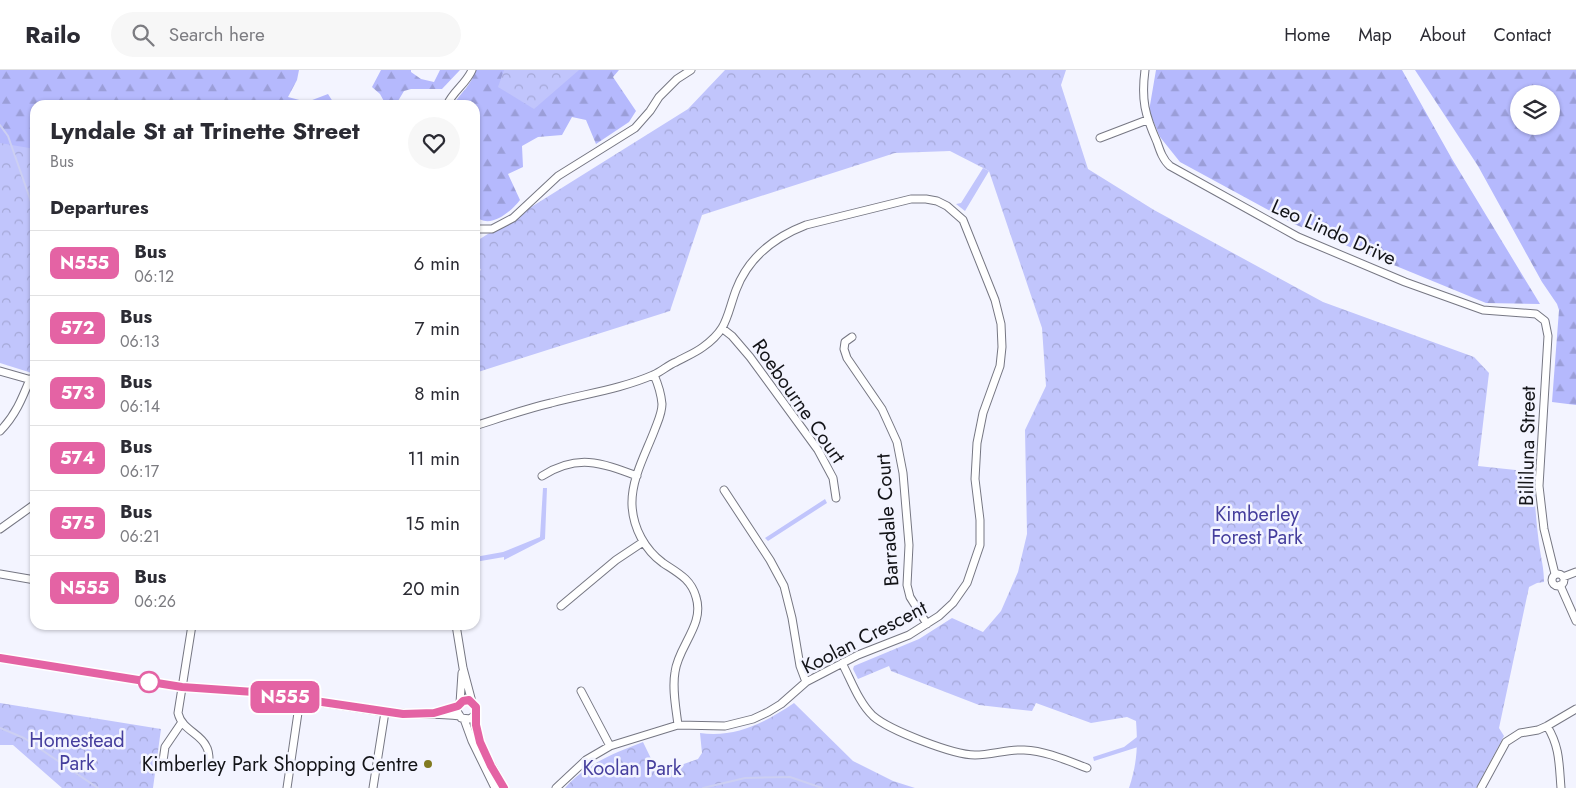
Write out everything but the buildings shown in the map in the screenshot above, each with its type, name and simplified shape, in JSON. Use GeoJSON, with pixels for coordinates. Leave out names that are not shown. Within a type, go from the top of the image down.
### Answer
{"type":"FeatureCollection","features":[{"type":"Feature","properties":{"kind":"street"},"geometry":{"type":"LineString","coordinates":[[450,100],[452,95],[465,83],[472,70]]}},
{"type":"Feature","properties":{"kind":"street"},"geometry":{"type":"LineString","coordinates":[[480,228],[492,229],[513,218],[558,176],[635,128],[650,112],[659,97],[691,70]]}},
{"type":"Feature","properties":{"kind":"street","name":"Leo Lindo Drive"},"geometry":{"type":"LineString","coordinates":[[1145,70],[1142,94],[1147,120],[1162,155],[1170,166],[1298,237],[1405,282],[1482,310],[1529,312],[1542,317]]}},
{"type":"Feature","properties":{"kind":"street"},"geometry":{"type":"LineString","coordinates":[[1100,138],[1147,120]]}},
{"type":"Feature","properties":{"kind":"street","name":"Koolan Crescent"},"geometry":{"type":"LineString","coordinates":[[480,424],[535,407],[624,385],[654,375],[702,348],[723,329],[736,290],[745,272],[764,250],[789,232],[911,199],[937,201],[952,210],[963,220],[995,300],[1001,324],[1002,347],[1000,366],[983,413],[977,442],[975,479],[980,520],[980,545],[971,574],[961,593],[945,612],[909,635],[842,663],[806,682],[781,704],[753,719],[725,726],[678,725],[610,746],[586,760],[556,788]]}},
{"type":"Feature","properties":{"kind":"street","name":"Billiluna Street"},"geometry":{"type":"LineString","coordinates":[[1542,317],[1547,324],[1548,336],[1539,486],[1544,529],[1555,574]]}},
{"type":"Feature","properties":{"kind":"street","name":"Roebourne Court"},"geometry":{"type":"LineString","coordinates":[[723,329],[732,336],[750,357],[818,450],[833,478],[836,498]]}},
{"type":"Feature","properties":{"kind":"street","name":"Barradale Court"},"geometry":{"type":"LineString","coordinates":[[852,337],[846,342],[844,349],[847,358],[882,409],[897,442],[903,473],[908,536],[907,585],[910,596],[927,624]]}},
{"type":"Feature","properties":{"kind":"street"},"geometry":{"type":"LineString","coordinates":[[0,371],[30,379]]}},
{"type":"Feature","properties":{"kind":"street"},"geometry":{"type":"LineString","coordinates":[[654,375],[660,392],[661,412],[637,476],[633,495],[633,514],[643,542],[663,563],[684,577],[691,585],[698,605],[696,623],[682,650],[675,671],[674,682],[678,725]]}},
{"type":"Feature","properties":{"kind":"street"},"geometry":{"type":"LineString","coordinates":[[0,430],[10,420],[30,384]]}},
{"type":"Feature","properties":{"kind":"street"},"geometry":{"type":"LineString","coordinates":[[542,476],[556,468],[575,462],[586,461],[637,476]]}},
{"type":"Feature","properties":{"kind":"street"},"geometry":{"type":"LineString","coordinates":[[724,490],[770,560],[784,586],[792,618],[800,666],[806,682]]}},
{"type":"Feature","properties":{"kind":"street"},"geometry":{"type":"LineString","coordinates":[[0,529],[30,508]]}},
{"type":"Feature","properties":{"kind":"street"},"geometry":{"type":"LineString","coordinates":[[561,606],[616,560],[643,542]]}},
{"type":"Feature","properties":{"kind":"street"},"geometry":{"type":"LineString","coordinates":[[1563,577],[1576,572]]}},
{"type":"Feature","properties":{"kind":"street"},"geometry":{"type":"LineString","coordinates":[[0,574],[30,579]]}},
{"type":"Feature","properties":{"kind":"street"},"geometry":{"type":"LineString","coordinates":[[1560,585],[1552,582],[1552,578],[1555,574],[1560,574],[1563,577]]}},
{"type":"Feature","properties":{"kind":"street"},"geometry":{"type":"LineString","coordinates":[[1560,585],[1563,582],[1563,577]]}},
{"type":"Feature","properties":{"kind":"street"},"geometry":{"type":"LineString","coordinates":[[1560,585],[1576,621]]}},
{"type":"Feature","properties":{"kind":"street"},"geometry":{"type":"LineString","coordinates":[[191,630],[178,714],[188,729],[206,746],[209,766]]}},
{"type":"Feature","properties":{"kind":"street"},"geometry":{"type":"LineString","coordinates":[[457,630],[463,668],[472,702],[476,707],[476,728],[482,748],[500,786]]}},
{"type":"Feature","properties":{"kind":"street"},"geometry":{"type":"LineString","coordinates":[[0,658],[182,687],[254,692],[385,712],[403,714],[434,713],[470,719],[475,715]]}},
{"type":"Feature","properties":{"kind":"street"},"geometry":{"type":"LineString","coordinates":[[842,663],[863,704],[872,715],[885,724],[940,748],[973,755],[1022,750],[1031,751],[1051,755],[1087,768]]}},
{"type":"Feature","properties":{"kind":"street"},"geometry":{"type":"LineString","coordinates":[[463,668],[457,711],[472,741],[500,786]]}},
{"type":"Feature","properties":{"kind":"street"},"geometry":{"type":"LineString","coordinates":[[581,691],[610,746]]}},
{"type":"Feature","properties":{"kind":"street"},"geometry":{"type":"LineString","coordinates":[[287,788],[300,699]]}},
{"type":"Feature","properties":{"kind":"street"},"geometry":{"type":"LineString","coordinates":[[434,713],[466,700],[472,702]]}},
{"type":"Feature","properties":{"kind":"street"},"geometry":{"type":"LineString","coordinates":[[1480,788],[1506,742],[1520,733],[1538,730],[1547,726],[1576,709]]}},
{"type":"Feature","properties":{"kind":"street"},"geometry":{"type":"LineString","coordinates":[[373,788],[385,712]]}},
{"type":"Feature","properties":{"kind":"street"},"geometry":{"type":"LineString","coordinates":[[162,768],[165,747],[182,722]]}},
{"type":"Feature","properties":{"kind":"street"},"geometry":{"type":"LineString","coordinates":[[1547,726],[1559,752],[1561,788]]}},
{"type":"Feature","properties":{"kind":"green space"},"geometry":{"type":"Polygon","coordinates":[[[0,70],[299,70],[297,80],[288,97],[299,100],[30,100],[30,294],[0,174],[0,70]]]}},
{"type":"Feature","properties":{"kind":"green space"},"geometry":{"type":"Polygon","coordinates":[[[381,70],[411,70],[421,79],[434,82],[440,70],[460,70],[442,89],[411,89],[404,91],[399,100],[383,100],[372,87],[381,70]]]}},
{"type":"Feature","properties":{"kind":"green space"},"geometry":{"type":"Polygon","coordinates":[[[476,70],[619,70],[613,77],[636,111],[629,122],[596,144],[586,120],[572,117],[562,135],[538,137],[522,146],[523,167],[508,174],[520,200],[511,210],[499,218],[486,221],[480,219],[480,100],[457,100],[474,76],[476,70]]]}},
{"type":"Feature","properties":{"kind":"green space"},"geometry":{"type":"Polygon","coordinates":[[[504,70],[579,70],[534,109],[498,87],[504,70]]]}},
{"type":"Feature","properties":{"kind":"green space","name":"Kimberley Forest Park"},"geometry":{"type":"Polygon","coordinates":[[[725,70],[1066,70],[1061,85],[1088,169],[1154,210],[1323,302],[1474,357],[1489,373],[1478,466],[1534,473],[1536,517],[1544,582],[1529,587],[1499,728],[1504,736],[1476,788],[1129,788],[1135,763],[1137,739],[1136,721],[1127,717],[1091,723],[1036,703],[1032,711],[979,705],[891,671],[889,666],[858,679],[853,669],[854,666],[919,639],[952,618],[983,632],[1001,611],[1018,572],[1027,534],[1025,430],[1046,386],[1042,328],[989,171],[950,151],[895,153],[702,215],[670,311],[480,371],[480,239],[688,109],[725,70]]]}},
{"type":"Feature","properties":{"kind":"green space"},"geometry":{"type":"Polygon","coordinates":[[[1156,70],[1402,70],[1452,159],[1540,304],[1486,303],[1294,224],[1180,162],[1160,137],[1149,111],[1156,70]]]}},
{"type":"Feature","properties":{"kind":"green space"},"geometry":{"type":"Polygon","coordinates":[[[1415,70],[1576,70],[1576,405],[1552,402],[1559,310],[1478,166],[1415,70]]]}},
{"type":"Feature","properties":{"kind":"green space"},"geometry":{"type":"Polygon","coordinates":[[[328,94],[332,100],[312,100],[328,94]]]}},
{"type":"Feature","properties":{"kind":"green space"},"geometry":{"type":"Polygon","coordinates":[[[0,143],[30,148],[30,372],[0,363],[0,143]]]}},
{"type":"Feature","properties":{"kind":"green space"},"geometry":{"type":"Polygon","coordinates":[[[983,168],[989,171],[965,211],[956,204],[961,203],[983,168]]]}},
{"type":"Feature","properties":{"kind":"green space"},"geometry":{"type":"Polygon","coordinates":[[[543,488],[547,488],[545,539],[504,560],[504,557],[480,561],[480,556],[503,552],[540,537],[543,488]]]}},
{"type":"Feature","properties":{"kind":"green space"},"geometry":{"type":"Polygon","coordinates":[[[825,499],[827,503],[768,541],[765,538],[825,499]]]}},
{"type":"Feature","properties":{"kind":"green space","name":"Homestead Park"},"geometry":{"type":"Polygon","coordinates":[[[0,703],[161,729],[153,788],[62,788],[13,745],[0,745],[0,703]]]}},
{"type":"Feature","properties":{"kind":"green space","name":"Koolan Park"},"geometry":{"type":"Polygon","coordinates":[[[794,703],[853,761],[893,781],[915,788],[565,788],[591,766],[611,755],[643,742],[658,773],[698,759],[702,753],[700,733],[713,734],[738,731],[773,716],[794,703]]]}},
{"type":"Feature","properties":{"kind":"green space"},"geometry":{"type":"Polygon","coordinates":[[[1137,737],[1138,747],[1094,761],[1093,757],[1124,747],[1137,737]]]}},
{"type":"Feature","properties":{"kind":"waterway"},"geometry":{"type":"LineString","coordinates":[[0,125],[8,136],[30,199]]}},
{"type":"Feature","properties":{"kind":"waterway"},"geometry":{"type":"LineString","coordinates":[[0,728],[24,738],[98,788]]}},
{"type":"Feature","properties":{"kind":"waterway"},"geometry":{"type":"LineString","coordinates":[[703,788],[745,778],[790,777],[822,788]]}},
{"type":"Feature","properties":{"kind":"bus line","name":"N555"},"geometry":{"type":"LineString","coordinates":[[0,658],[182,687],[254,692],[403,714],[434,713],[458,706],[463,701],[469,700],[476,707],[476,725],[482,748],[504,788]]}},
{"type":"Feature","properties":{"kind":"place","name":"Kimberley Park Shopping Centre"},"geometry":{"type":"Point","coordinates":[428,764]}}]}
